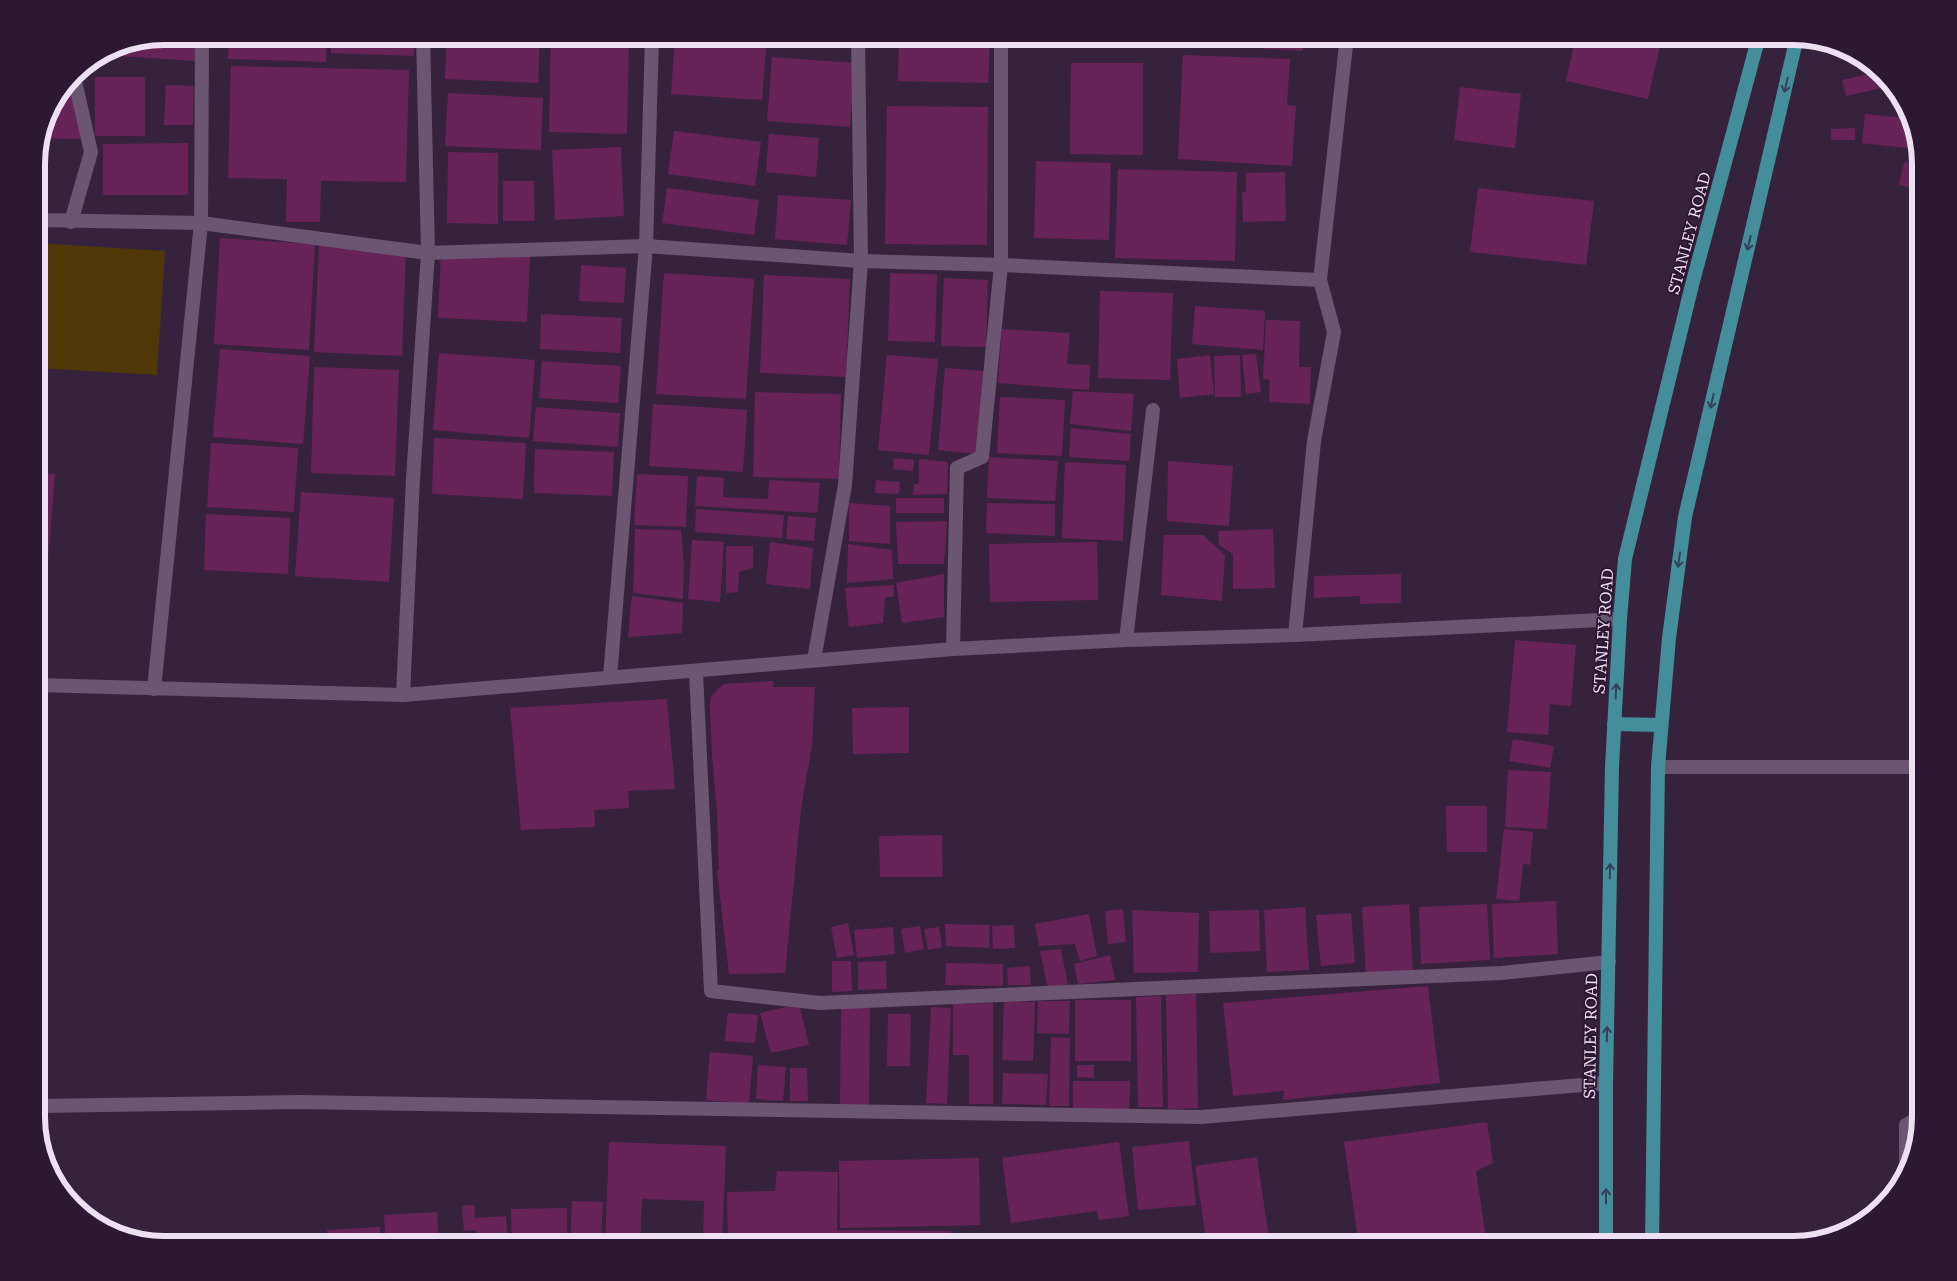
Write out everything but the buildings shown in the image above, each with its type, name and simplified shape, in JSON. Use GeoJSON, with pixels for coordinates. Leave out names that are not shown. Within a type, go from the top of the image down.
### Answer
{"type":"FeatureCollection","features":[{"type":"Feature","properties":{"kind":"main road","name":"STANLEY ROAD"},"geometry":{"type":"LineString","coordinates":[[1606,1236],[1606,1083],[1614,724],[1625,559],[1692,285],[1758,45]]}},
{"type":"Feature","properties":{"kind":"main road"},"geometry":{"type":"LineString","coordinates":[[1652,1236],[1658,767],[1660,725],[1669,638],[1685,517],[1795,45]]}},
{"type":"Feature","properties":{"kind":"main road"},"geometry":{"type":"LineString","coordinates":[[1614,724],[1660,725]]}},
{"type":"Feature","properties":{"kind":"street"},"geometry":{"type":"LineString","coordinates":[[154,689],[201,222],[202,45]]}},
{"type":"Feature","properties":{"kind":"street"},"geometry":{"type":"LineString","coordinates":[[403,695],[413,479],[428,253],[423,45]]}},
{"type":"Feature","properties":{"kind":"street"},"geometry":{"type":"LineString","coordinates":[[610,677],[646,246],[652,45]]}},
{"type":"Feature","properties":{"kind":"street"},"geometry":{"type":"LineString","coordinates":[[814,660],[846,485],[861,261],[858,45]]}},
{"type":"Feature","properties":{"kind":"street"},"geometry":{"type":"LineString","coordinates":[[953,649],[957,468],[982,457],[1001,264],[1001,45]]}},
{"type":"Feature","properties":{"kind":"street"},"geometry":{"type":"LineString","coordinates":[[1295,635],[1314,441],[1334,332],[1320,280],[1346,45]]}},
{"type":"Feature","properties":{"kind":"street"},"geometry":{"type":"LineString","coordinates":[[71,222],[91,152],[76,85]]}},
{"type":"Feature","properties":{"kind":"street"},"geometry":{"type":"LineString","coordinates":[[45,221],[201,222],[428,253],[646,246],[861,261],[1001,264],[1320,280]]}},
{"type":"Feature","properties":{"kind":"street"},"geometry":{"type":"LineString","coordinates":[[1126,640],[1152,410]]}},
{"type":"Feature","properties":{"kind":"street"},"geometry":{"type":"LineString","coordinates":[[45,685],[403,695],[610,677],[696,672],[953,649],[1620,619]]}},
{"type":"Feature","properties":{"kind":"street"},"geometry":{"type":"LineString","coordinates":[[696,672],[711,991],[820,1003],[1502,973],[1609,962]]}},
{"type":"Feature","properties":{"kind":"street"},"geometry":{"type":"LineString","coordinates":[[1658,767],[1912,767]]}},
{"type":"Feature","properties":{"kind":"street"},"geometry":{"type":"LineString","coordinates":[[45,1106],[299,1102],[1201,1117],[1606,1083]]}},
{"type":"Feature","properties":{"kind":"street"},"geometry":{"type":"LineString","coordinates":[[1906,1155],[1906,1125],[1912,1122]]}},
{"type":"Feature","properties":{"kind":"shaded area"},"geometry":{"type":"Polygon","coordinates":[[[45,244],[165,251],[157,375],[45,368],[45,244]]]}}]}
